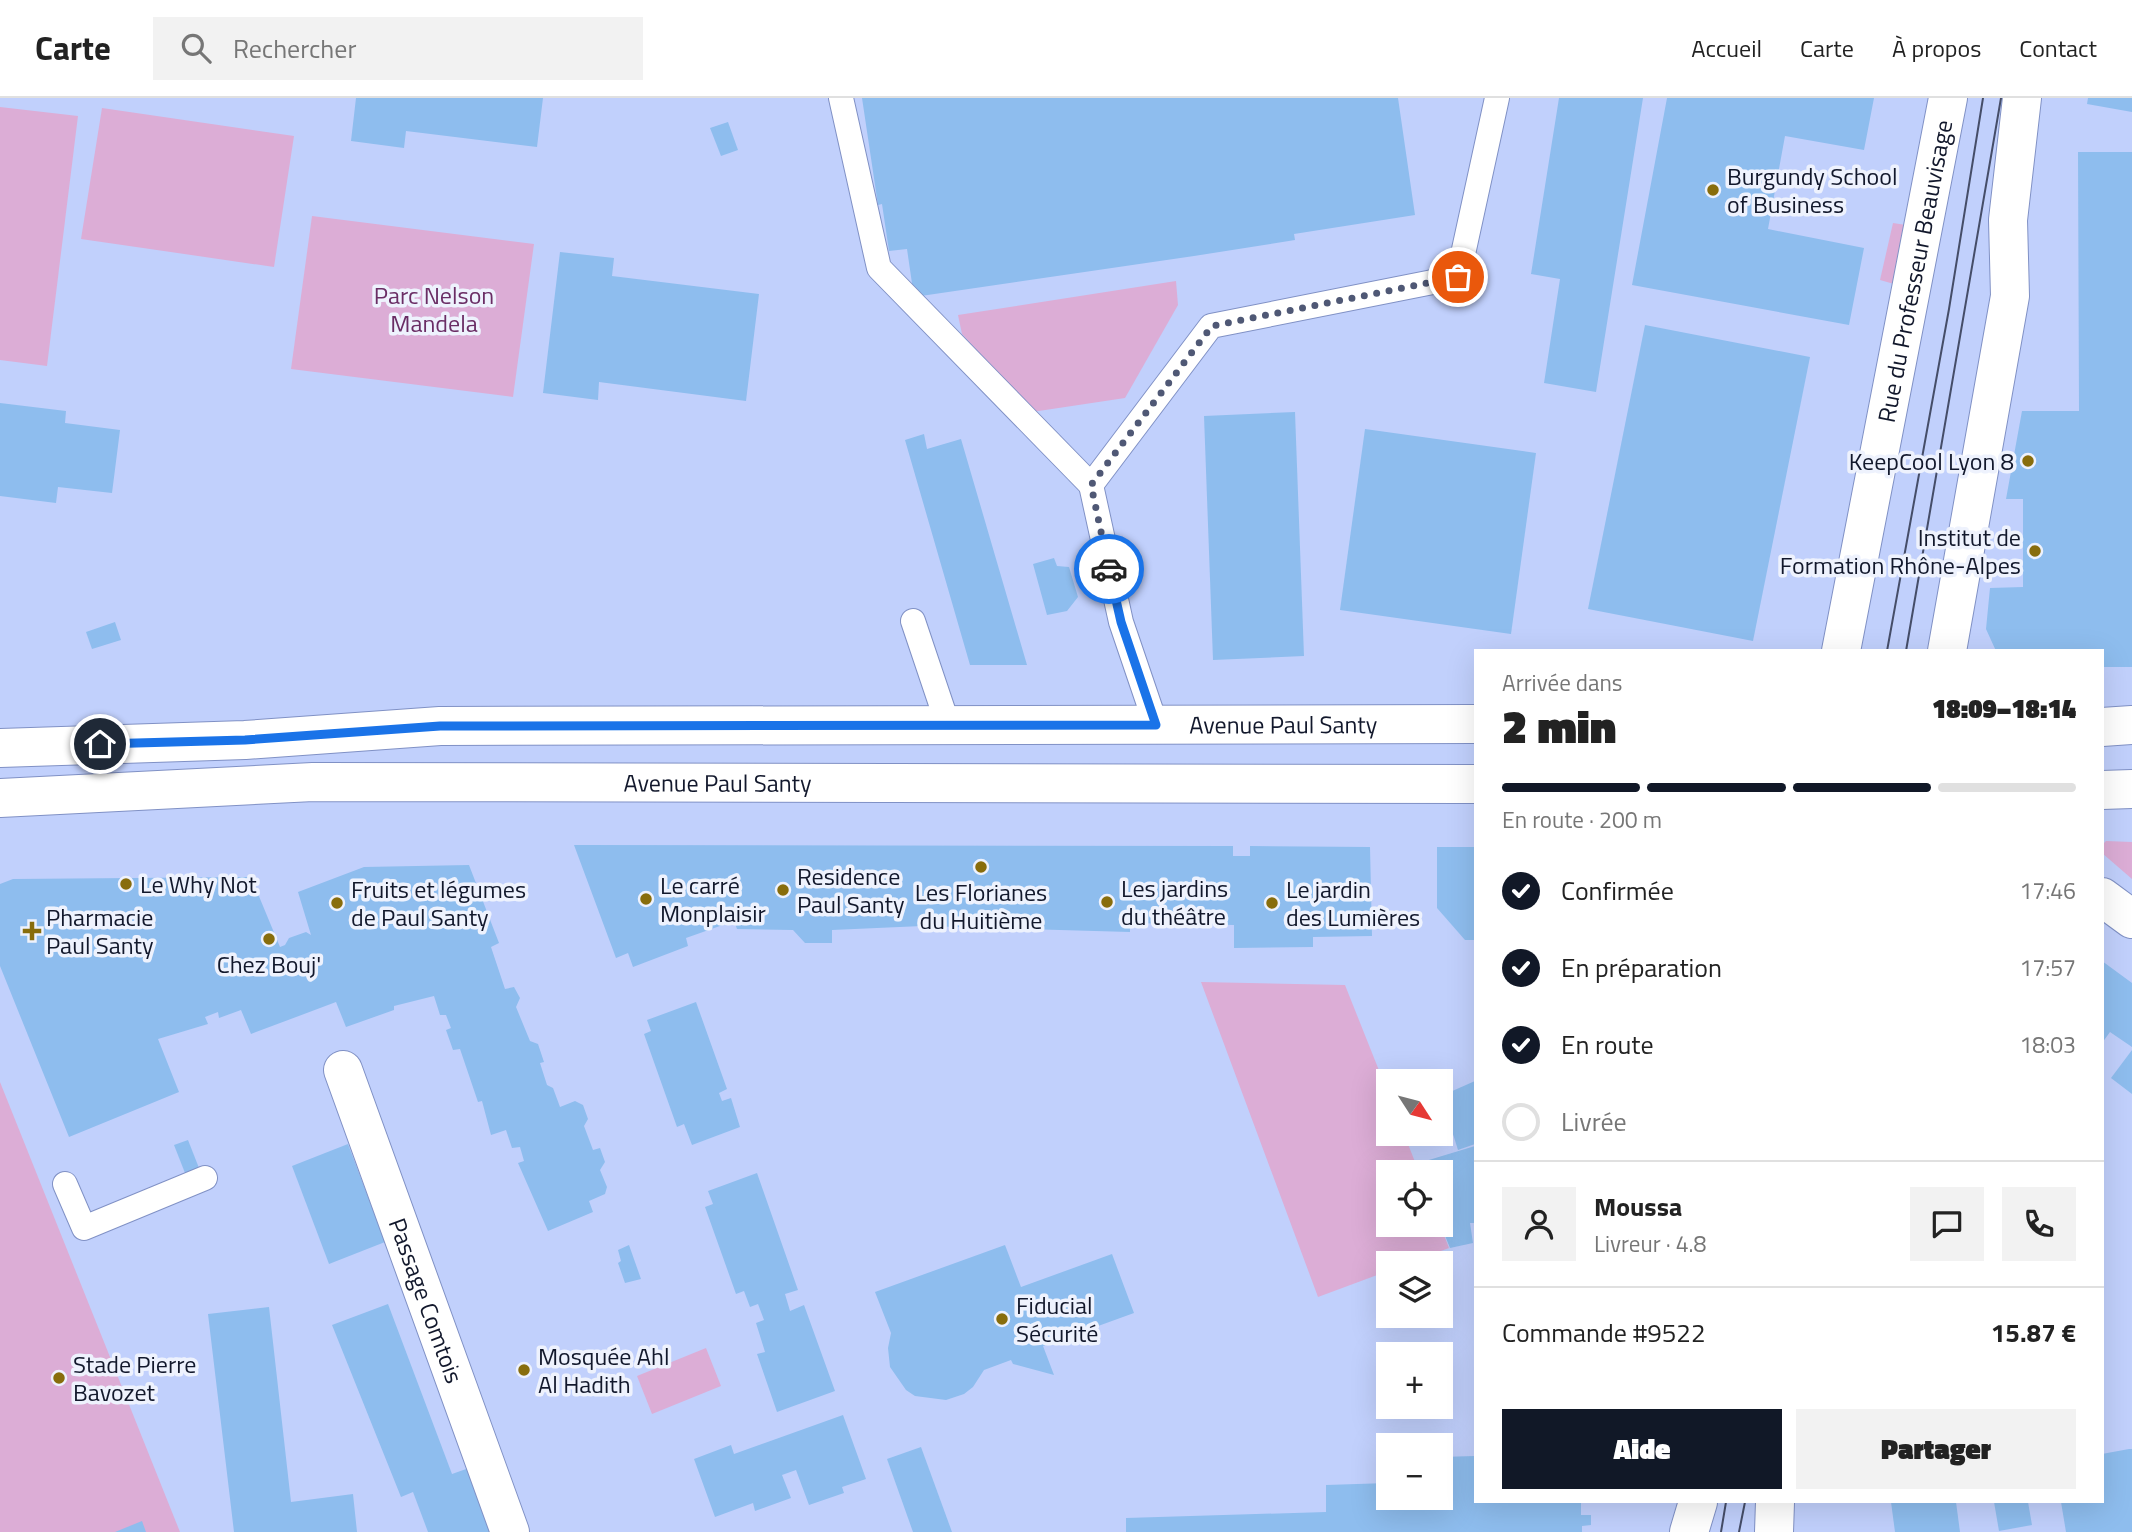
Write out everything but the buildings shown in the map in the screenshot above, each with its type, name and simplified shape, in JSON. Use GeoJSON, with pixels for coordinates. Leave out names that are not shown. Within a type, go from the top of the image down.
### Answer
{"type":"FeatureCollection","features":[{"type":"Feature","properties":{"kind":"main road","name":"Rue du Professeur Beauvisage"},"geometry":{"type":"LineString","coordinates":[[1841,649],[1948,98]]}},
{"type":"Feature","properties":{"kind":"main road"},"geometry":{"type":"LineString","coordinates":[[1947,649],[2010,296],[2008,220],[2022,98]]}},
{"type":"Feature","properties":{"kind":"main road"},"geometry":{"type":"LineString","coordinates":[[1418,784],[1457,724]]}},
{"type":"Feature","properties":{"kind":"main road","name":"Avenue Paul Santy"},"geometry":{"type":"LineString","coordinates":[[0,748],[245,740],[440,726],[1457,724]]}},
{"type":"Feature","properties":{"kind":"main road"},"geometry":{"type":"LineString","coordinates":[[2104,727],[2132,725]]}},
{"type":"Feature","properties":{"kind":"main road","name":"Avenue Paul Santy"},"geometry":{"type":"LineString","coordinates":[[0,798],[313,782],[1474,784]]}},
{"type":"Feature","properties":{"kind":"main road"},"geometry":{"type":"LineString","coordinates":[[2104,790],[2132,789]]}},
{"type":"Feature","properties":{"kind":"main road"},"geometry":{"type":"LineString","coordinates":[[2104,898],[2132,919]]}},
{"type":"Feature","properties":{"kind":"main road","name":"Passage Comtois"},"geometry":{"type":"LineString","coordinates":[[343,1070],[510,1532]]}},
{"type":"Feature","properties":{"kind":"main road"},"geometry":{"type":"LineString","coordinates":[[1689,1532],[1698,1503]]}},
{"type":"Feature","properties":{"kind":"main road"},"geometry":{"type":"LineString","coordinates":[[1774,1532],[1775,1503]]}},
{"type":"Feature","properties":{"kind":"lane"},"geometry":{"type":"LineString","coordinates":[[841,98],[879,268],[1091,485],[1121,622],[1156,725]]}},
{"type":"Feature","properties":{"kind":"lane"},"geometry":{"type":"LineString","coordinates":[[1091,485],[1212,326],[1458,277],[1497,98]]}},
{"type":"Feature","properties":{"kind":"lane"},"geometry":{"type":"LineString","coordinates":[[913,621],[948,725]]}},
{"type":"Feature","properties":{"kind":"lane"},"geometry":{"type":"LineString","coordinates":[[65,1184],[84,1228],[205,1178]]}},
{"type":"Feature","properties":{"kind":"green space"},"geometry":{"type":"Polygon","coordinates":[[[0,107],[78,116],[47,366],[0,360],[0,107]]]}},
{"type":"Feature","properties":{"kind":"green space"},"geometry":{"type":"Polygon","coordinates":[[[102,108],[294,136],[274,267],[81,239],[102,108]]]}},
{"type":"Feature","properties":{"kind":"green space","name":"Parc Nelson Mandela"},"geometry":{"type":"Polygon","coordinates":[[[312,216],[534,244],[513,397],[291,369],[312,216]]]}},
{"type":"Feature","properties":{"kind":"green space"},"geometry":{"type":"Polygon","coordinates":[[[1893,223],[1906,225],[1894,284],[1880,280],[1893,223]]]}},
{"type":"Feature","properties":{"kind":"green space"},"geometry":{"type":"Polygon","coordinates":[[[1176,281],[1178,305],[1125,398],[1032,412],[962,334],[958,315],[1176,281]]]}},
{"type":"Feature","properties":{"kind":"green space"},"geometry":{"type":"Polygon","coordinates":[[[2132,842],[2132,879],[2104,855],[2104,843],[2132,842]]]}},
{"type":"Feature","properties":{"kind":"green space"},"geometry":{"type":"Polygon","coordinates":[[[1201,982],[1345,985],[1378,1069],[1376,1069],[1376,1146],[1409,1146],[1414,1160],[1376,1160],[1376,1237],[1445,1237],[1449,1248],[1441,1251],[1376,1251],[1376,1275],[1318,1297],[1201,982]]]}},
{"type":"Feature","properties":{"kind":"green space","name":"Stade Pierre Bavozet"},"geometry":{"type":"Polygon","coordinates":[[[0,1082],[180,1532],[0,1532],[0,1082]]]}},
{"type":"Feature","properties":{"kind":"green space"},"geometry":{"type":"Polygon","coordinates":[[[706,1348],[721,1386],[652,1414],[637,1376],[706,1348]]]}},
{"type":"Feature","properties":{"kind":"tram line"},"geometry":{"type":"LineString","coordinates":[[1887,649],[1949,309],[1983,98]]}},
{"type":"Feature","properties":{"kind":"tram line"},"geometry":{"type":"LineString","coordinates":[[1906,649],[2001,98]]}},
{"type":"Feature","properties":{"kind":"tram line"},"geometry":{"type":"LineString","coordinates":[[1721,1532],[1726,1503]]}},
{"type":"Feature","properties":{"kind":"tram line"},"geometry":{"type":"LineString","coordinates":[[1739,1532],[1745,1503]]}},
{"type":"Feature","properties":{"kind":"way so far"},"geometry":{"type":"LineString","coordinates":[[1109,569],[1091,485],[1212,326],[1458,277]]}},
{"type":"Feature","properties":{"kind":"place","name":"Burgundy School of Business"},"geometry":{"type":"Point","coordinates":[1713,190]}},
{"type":"Feature","properties":{"kind":"place","name":"KeepCool Lyon 8"},"geometry":{"type":"Point","coordinates":[2028,461]}},
{"type":"Feature","properties":{"kind":"place","name":"Institut de Formation Rhône-Alpes"},"geometry":{"type":"Point","coordinates":[2035,551]}},
{"type":"Feature","properties":{"kind":"place","name":"Les Florianes du Huitième"},"geometry":{"type":"Point","coordinates":[981,867]}},
{"type":"Feature","properties":{"kind":"place","name":"Le Why Not"},"geometry":{"type":"Point","coordinates":[126,884]}},
{"type":"Feature","properties":{"kind":"place","name":"Residence Paul Santy"},"geometry":{"type":"Point","coordinates":[783,890]}},
{"type":"Feature","properties":{"kind":"place","name":"Le carré Monplaisir"},"geometry":{"type":"Point","coordinates":[646,899]}},
{"type":"Feature","properties":{"kind":"place","name":"Les jardins du théâtre"},"geometry":{"type":"Point","coordinates":[1107,902]}},
{"type":"Feature","properties":{"kind":"place","name":"Fruits et légumes de Paul Santy"},"geometry":{"type":"Point","coordinates":[337,903]}},
{"type":"Feature","properties":{"kind":"place","name":"Le jardin des Lumières"},"geometry":{"type":"Point","coordinates":[1272,903]}},
{"type":"Feature","properties":{"kind":"place","name":"Pharmacie Paul Santy"},"geometry":{"type":"Point","coordinates":[32,931]}},
{"type":"Feature","properties":{"kind":"place","name":"Chez Bouj'"},"geometry":{"type":"Point","coordinates":[269,939]}},
{"type":"Feature","properties":{"kind":"place","name":"Fiducial Sécurité"},"geometry":{"type":"Point","coordinates":[1002,1319]}},
{"type":"Feature","properties":{"kind":"place","name":"Mosquée Ahl Al Hadith"},"geometry":{"type":"Point","coordinates":[524,1370]}},
{"type":"Feature","properties":{"kind":"place","name":"Stade Pierre Bavozet"},"geometry":{"type":"Point","coordinates":[59,1378]}},
{"type":"Feature","properties":{"kind":"route"},"geometry":{"type":"LineString","coordinates":[[100,744],[245,740],[440,726],[1156,725],[1121,622],[1109,569]]}}]}
